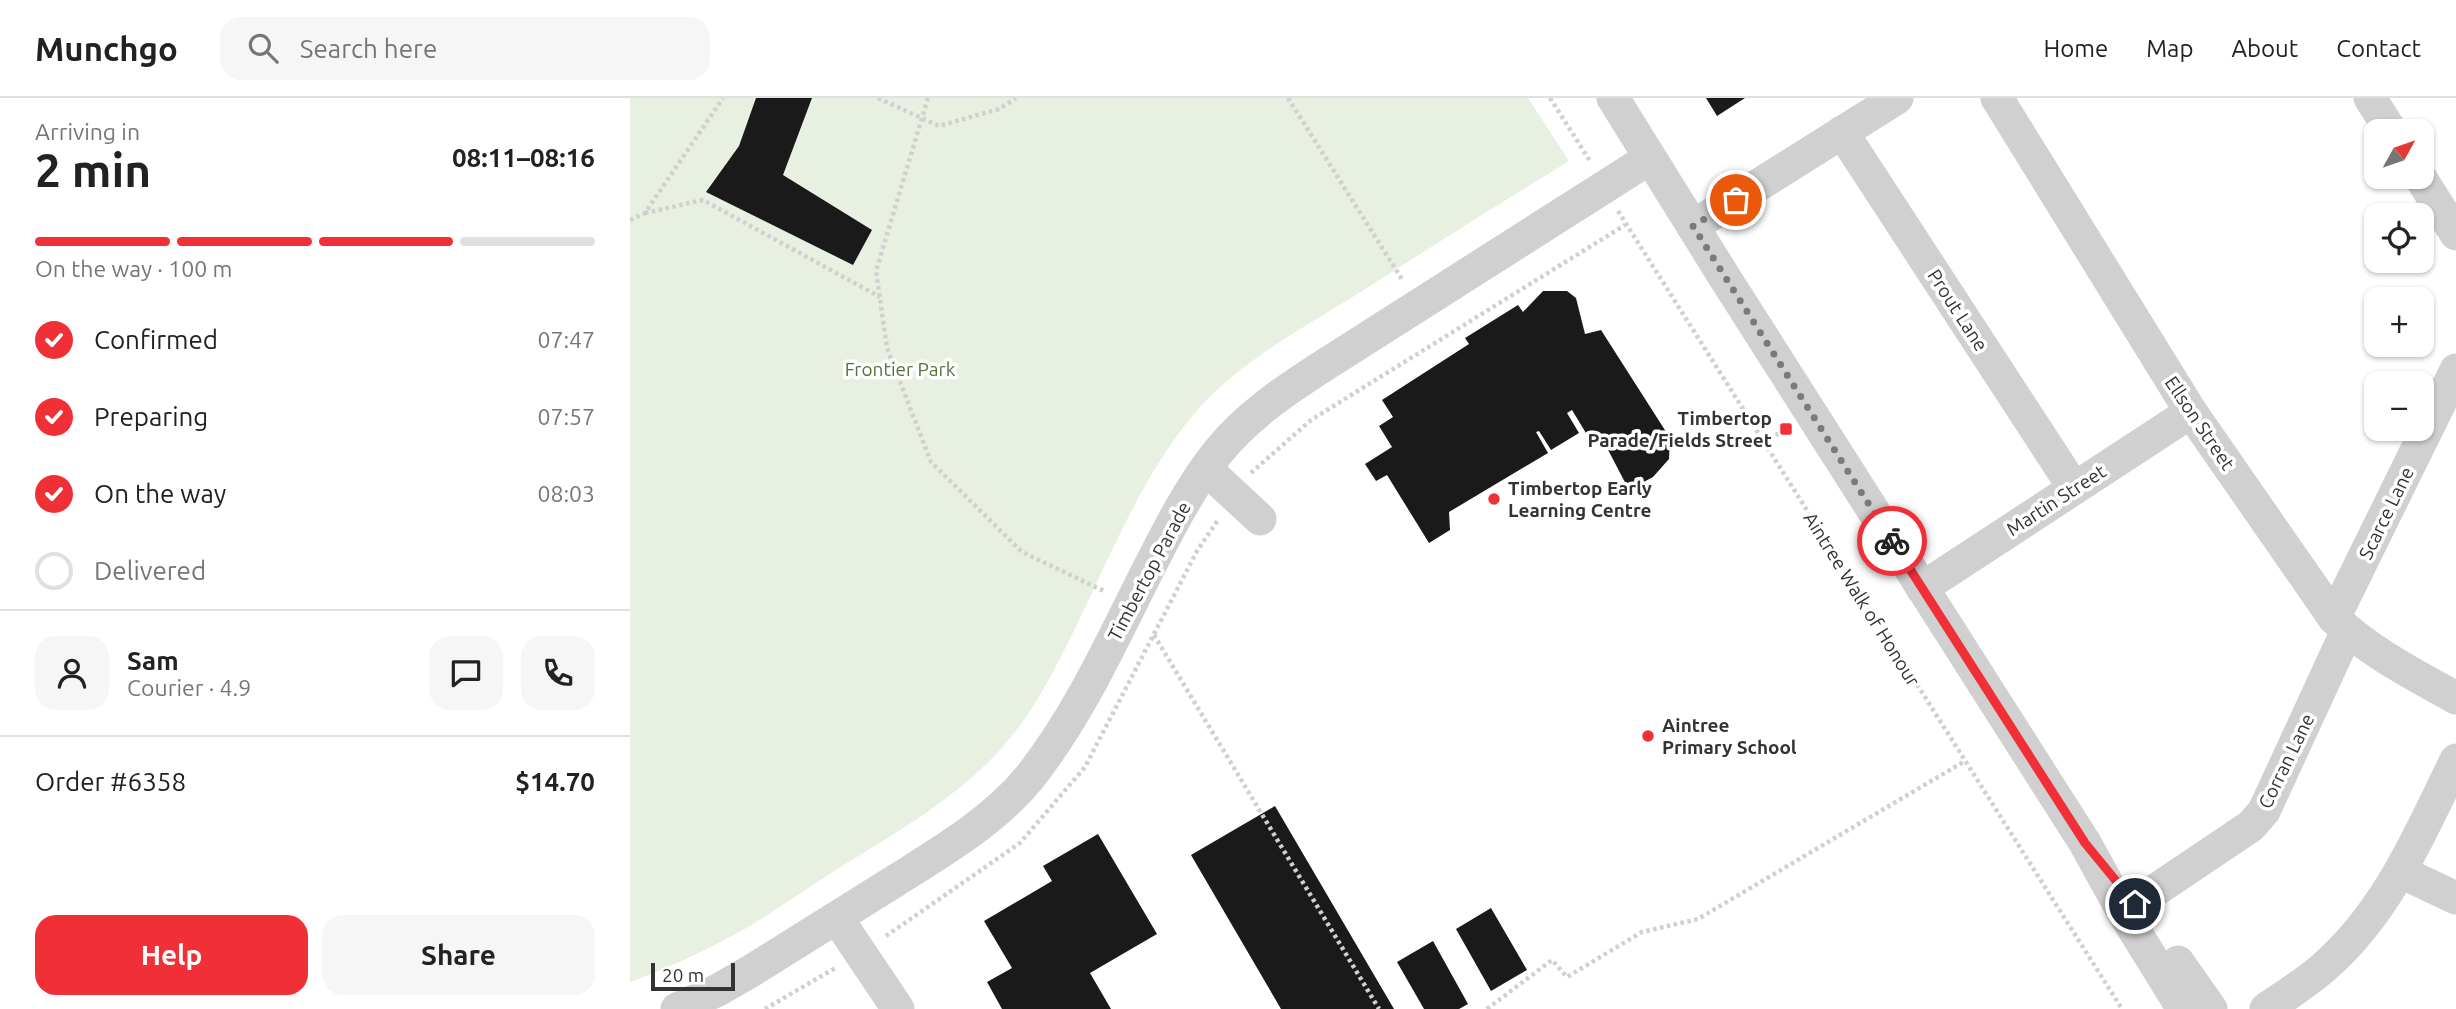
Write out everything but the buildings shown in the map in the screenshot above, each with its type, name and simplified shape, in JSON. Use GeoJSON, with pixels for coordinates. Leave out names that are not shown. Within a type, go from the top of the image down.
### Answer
{"type":"FeatureCollection","features":[{"type":"Feature","properties":{"kind":"street"},"geometry":{"type":"LineString","coordinates":[[1613,98],[2085,843],[2129,908],[2211,1009]]}},
{"type":"Feature","properties":{"kind":"street"},"geometry":{"type":"LineString","coordinates":[[1693,226],[1897,98]]}},
{"type":"Feature","properties":{"kind":"street","name":"Ellson Street"},"geometry":{"type":"LineString","coordinates":[[1997,98],[2191,412],[2340,624],[2420,678],[2456,698]]}},
{"type":"Feature","properties":{"kind":"street"},"geometry":{"type":"LineString","coordinates":[[2370,98],[2383,119]]}},
{"type":"Feature","properties":{"kind":"street","name":"Prout Lane"},"geometry":{"type":"LineString","coordinates":[[1842,132],[2074,488]]}},
{"type":"Feature","properties":{"kind":"street","name":"Timbertop Parade"},"geometry":{"type":"LineString","coordinates":[[677,1009],[718,990],[946,849],[982,822],[1027,780],[1048,754],[1081,701],[1168,531],[1206,468],[1248,421],[1275,397],[1650,158]]}},
{"type":"Feature","properties":{"kind":"street"},"geometry":{"type":"LineString","coordinates":[[2428,189],[2456,234]]}},
{"type":"Feature","properties":{"kind":"street","name":"Scarce Lane"},"geometry":{"type":"LineString","coordinates":[[2340,624],[2456,370]]}},
{"type":"Feature","properties":{"kind":"street","name":"Martin Street"},"geometry":{"type":"LineString","coordinates":[[1922,588],[2191,412]]}},
{"type":"Feature","properties":{"kind":"street"},"geometry":{"type":"LineString","coordinates":[[1206,468],[1260,519]]}},
{"type":"Feature","properties":{"kind":"street","name":"Corran Lane"},"geometry":{"type":"LineString","coordinates":[[2129,908],[2251,825],[2264,811],[2340,624]]}},
{"type":"Feature","properties":{"kind":"street"},"geometry":{"type":"LineString","coordinates":[[2266,1009],[2323,968],[2366,923],[2401,872],[2456,760]]}},
{"type":"Feature","properties":{"kind":"street"},"geometry":{"type":"LineString","coordinates":[[2401,872],[2456,898]]}},
{"type":"Feature","properties":{"kind":"street"},"geometry":{"type":"LineString","coordinates":[[2129,908],[2183,1009]]}},
{"type":"Feature","properties":{"kind":"street"},"geometry":{"type":"LineString","coordinates":[[837,918],[898,1009]]}},
{"type":"Feature","properties":{"kind":"path"},"geometry":{"type":"LineString","coordinates":[[645,213],[723,98]]}},
{"type":"Feature","properties":{"kind":"path"},"geometry":{"type":"LineString","coordinates":[[878,98],[939,126],[999,109],[1016,98]]}},
{"type":"Feature","properties":{"kind":"path"},"geometry":{"type":"LineString","coordinates":[[928,98],[876,271],[887,348],[930,462],[1022,552],[1131,604]]}},
{"type":"Feature","properties":{"kind":"path"},"geometry":{"type":"LineString","coordinates":[[1288,98],[1418,304]]}},
{"type":"Feature","properties":{"kind":"path","name":"Aintree Walk of Honour"},"geometry":{"type":"LineString","coordinates":[[1550,98],[1606,187],[1625,225],[2122,1009]]}},
{"type":"Feature","properties":{"kind":"path"},"geometry":{"type":"LineString","coordinates":[[630,220],[645,213],[704,200],[880,297]]}},
{"type":"Feature","properties":{"kind":"path"},"geometry":{"type":"LineString","coordinates":[[765,1009],[860,954],[1020,843],[1085,766],[1197,551],[1244,478],[1311,420],[1625,225]]}},
{"type":"Feature","properties":{"kind":"path"},"geometry":{"type":"LineString","coordinates":[[1153,635],[1380,1009]]}},
{"type":"Feature","properties":{"kind":"path"},"geometry":{"type":"LineString","coordinates":[[1487,1009],[1552,960],[1567,977],[1642,932],[1698,919],[1965,761]]}},
{"type":"Feature","properties":{"kind":"green space","name":"Frontier Park"},"geometry":{"type":"Polygon","coordinates":[[[630,98],[1528,98],[1569,161],[1271,348],[1234,375],[1200,407],[1174,439],[1151,475],[1111,551],[1055,669],[1034,705],[1015,732],[971,778],[921,817],[754,924],[689,958],[630,982],[630,98]]]}},
{"type":"Feature","properties":{"kind":"way so far"},"geometry":{"type":"LineString","coordinates":[[1736,200],[1693,226],[1892,541]]}},
{"type":"Feature","properties":{"kind":"place","name":"Timbertop Parade/Fields Street"},"geometry":{"type":"Point","coordinates":[1786,429]}},
{"type":"Feature","properties":{"kind":"place","name":"Timbertop Early Learning Centre"},"geometry":{"type":"Point","coordinates":[1494,499]}},
{"type":"Feature","properties":{"kind":"place","name":"Aintree Primary School"},"geometry":{"type":"Point","coordinates":[1648,736]}},
{"type":"Feature","properties":{"kind":"route"},"geometry":{"type":"LineString","coordinates":[[1892,541],[2085,843],[2135,904]]}}]}
